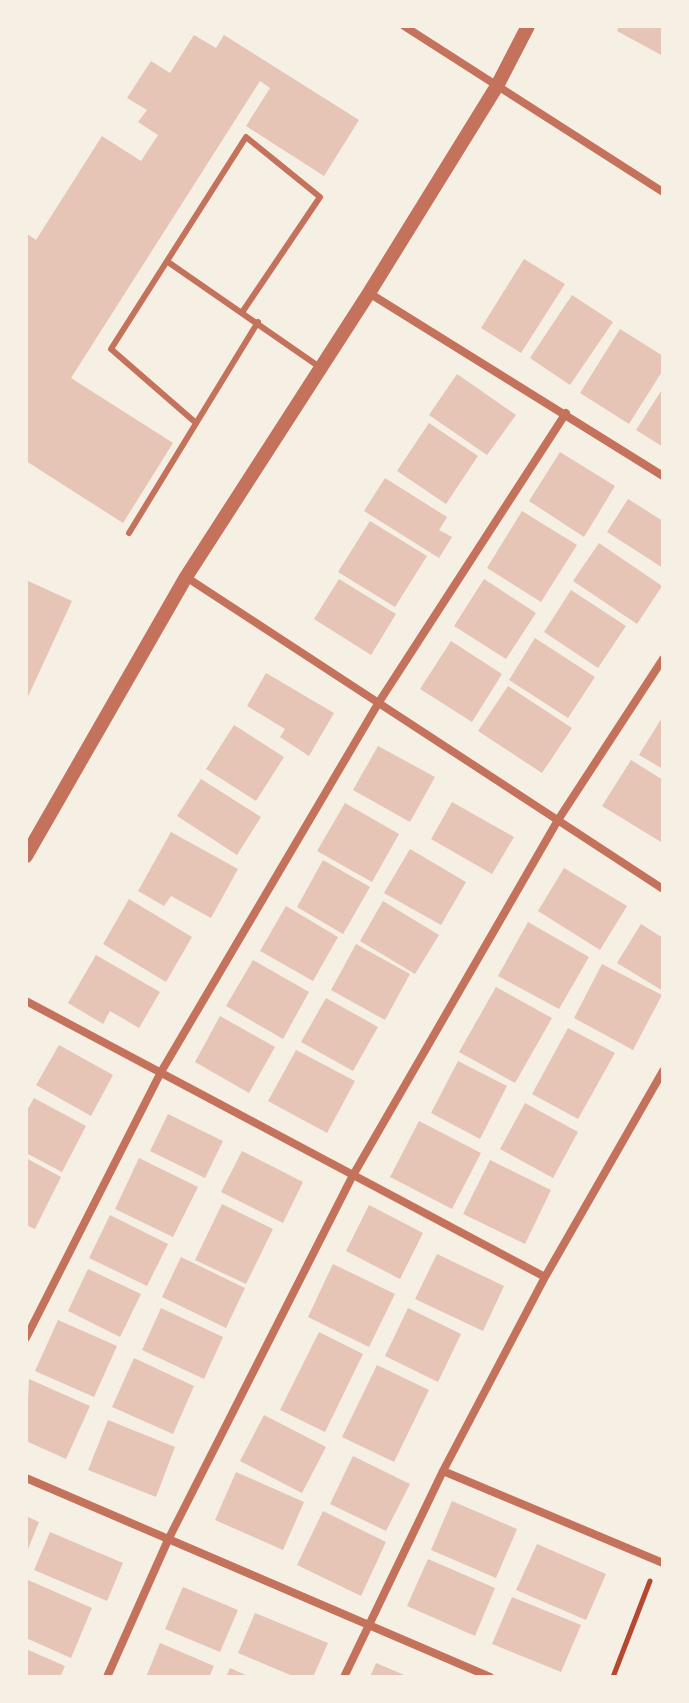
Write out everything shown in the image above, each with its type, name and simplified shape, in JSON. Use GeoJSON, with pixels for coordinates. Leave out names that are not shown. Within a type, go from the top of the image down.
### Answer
{"type":"FeatureCollection","features":[{"type":"Feature","properties":{"kind":"street"},"geometry":{"type":"LineString","coordinates":[[404,26],[663,192]]}},
{"type":"Feature","properties":{"kind":"street"},"geometry":{"type":"LineString","coordinates":[[26,856],[186,577],[369,293],[497,86],[528,26]]}},
{"type":"Feature","properties":{"kind":"street"},"geometry":{"type":"LineString","coordinates":[[369,293],[663,476]]}},
{"type":"Feature","properties":{"kind":"street"},"geometry":{"type":"LineString","coordinates":[[26,1338],[161,1072],[379,702],[566,413]]}},
{"type":"Feature","properties":{"kind":"street"},"geometry":{"type":"LineString","coordinates":[[186,577],[663,889]]}},
{"type":"Feature","properties":{"kind":"street"},"geometry":{"type":"LineString","coordinates":[[107,1677],[168,1540],[352,1177],[558,820],[663,659]]}},
{"type":"Feature","properties":{"kind":"street"},"geometry":{"type":"LineString","coordinates":[[26,1001],[545,1277]]}},
{"type":"Feature","properties":{"kind":"street"},"geometry":{"type":"LineString","coordinates":[[344,1677],[443,1471],[545,1277],[663,1071]]}},
{"type":"Feature","properties":{"kind":"street"},"geometry":{"type":"LineString","coordinates":[[654,1086],[663,1091]]}},
{"type":"Feature","properties":{"kind":"street"},"geometry":{"type":"LineString","coordinates":[[443,1471],[660,1562]]}},
{"type":"Feature","properties":{"kind":"street"},"geometry":{"type":"LineString","coordinates":[[26,1478],[490,1677]]}},
{"type":"Feature","properties":{"kind":"lane"},"geometry":{"type":"LineString","coordinates":[[196,423],[111,349],[246,137],[320,197],[243,311]]}},
{"type":"Feature","properties":{"kind":"lane"},"geometry":{"type":"LineString","coordinates":[[168,262],[243,311],[321,368]]}},
{"type":"Feature","properties":{"kind":"lane"},"geometry":{"type":"LineString","coordinates":[[129,533],[258,322]]}},
{"type":"Feature","properties":{"kind":"path"},"geometry":{"type":"LineString","coordinates":[[613,1677],[660,1562]]}},
{"type":"Feature","properties":{"kind":"building"},"geometry":{"type":"Polygon","coordinates":[[[619,26],[663,26],[663,56],[617,31],[619,26]]]}},
{"type":"Feature","properties":{"kind":"building"},"geometry":{"type":"Polygon","coordinates":[[[194,35],[216,48],[224,35],[359,120],[324,176],[246,126],[270,88],[260,81],[71,378],[173,443],[123,523],[26,461],[26,233],[36,240],[102,136],[141,161],[158,135],[138,122],[147,110],[127,98],[151,61],[170,73],[194,35]]]}},
{"type":"Feature","properties":{"kind":"building"},"geometry":{"type":"Polygon","coordinates":[[[524,259],[565,284],[521,353],[481,328],[524,259]]]}},
{"type":"Feature","properties":{"kind":"building"},"geometry":{"type":"Polygon","coordinates":[[[572,295],[613,322],[570,385],[530,358],[572,295]]]}},
{"type":"Feature","properties":{"kind":"building"},"geometry":{"type":"Polygon","coordinates":[[[620,329],[663,356],[663,370],[629,424],[580,393],[620,329]]]}},
{"type":"Feature","properties":{"kind":"building"},"geometry":{"type":"Polygon","coordinates":[[[457,374],[516,415],[487,455],[429,415],[457,374]]]}},
{"type":"Feature","properties":{"kind":"building"},"geometry":{"type":"Polygon","coordinates":[[[663,388],[663,447],[636,430],[663,388]]]}},
{"type":"Feature","properties":{"kind":"building"},"geometry":{"type":"Polygon","coordinates":[[[429,423],[478,456],[446,504],[397,471],[429,423]]]}},
{"type":"Feature","properties":{"kind":"building"},"geometry":{"type":"Polygon","coordinates":[[[560,452],[615,486],[584,537],[529,501],[560,452]]]}},
{"type":"Feature","properties":{"kind":"building"},"geometry":{"type":"Polygon","coordinates":[[[385,478],[447,517],[439,530],[452,537],[439,558],[364,511],[385,478]]]}},
{"type":"Feature","properties":{"kind":"building"},"geometry":{"type":"Polygon","coordinates":[[[628,499],[663,521],[663,568],[607,532],[628,499]]]}},
{"type":"Feature","properties":{"kind":"building"},"geometry":{"type":"Polygon","coordinates":[[[522,511],[577,545],[541,602],[487,568],[522,511]]]}},
{"type":"Feature","properties":{"kind":"building"},"geometry":{"type":"Polygon","coordinates":[[[370,521],[427,556],[395,607],[338,572],[370,521]]]}},
{"type":"Feature","properties":{"kind":"building"},"geometry":{"type":"Polygon","coordinates":[[[599,543],[662,586],[637,624],[573,581],[599,543]]]}},
{"type":"Feature","properties":{"kind":"building"},"geometry":{"type":"Polygon","coordinates":[[[339,579],[396,614],[371,655],[314,619],[339,579]]]}},
{"type":"Feature","properties":{"kind":"building"},"geometry":{"type":"Polygon","coordinates":[[[484,579],[536,613],[506,659],[454,626],[484,579]]]}},
{"type":"Feature","properties":{"kind":"building"},"geometry":{"type":"Polygon","coordinates":[[[26,580],[72,601],[26,701],[26,580]]]}},
{"type":"Feature","properties":{"kind":"building"},"geometry":{"type":"Polygon","coordinates":[[[571,590],[626,626],[598,668],[544,632],[571,590]]]}},
{"type":"Feature","properties":{"kind":"building"},"geometry":{"type":"Polygon","coordinates":[[[535,638],[595,677],[568,718],[509,680],[535,638]]]}},
{"type":"Feature","properties":{"kind":"building"},"geometry":{"type":"Polygon","coordinates":[[[451,641],[502,674],[472,722],[420,689],[451,641]]]}},
{"type":"Feature","properties":{"kind":"building"},"geometry":{"type":"Polygon","coordinates":[[[266,673],[334,713],[309,756],[280,737],[285,729],[247,706],[266,673]]]}},
{"type":"Feature","properties":{"kind":"building"},"geometry":{"type":"Polygon","coordinates":[[[508,686],[572,728],[542,773],[478,731],[508,686]]]}},
{"type":"Feature","properties":{"kind":"building"},"geometry":{"type":"Polygon","coordinates":[[[663,716],[663,769],[639,755],[663,716]]]}},
{"type":"Feature","properties":{"kind":"building"},"geometry":{"type":"Polygon","coordinates":[[[234,725],[284,757],[256,801],[206,769],[234,725]]]}},
{"type":"Feature","properties":{"kind":"building"},"geometry":{"type":"Polygon","coordinates":[[[378,746],[435,777],[410,822],[353,790],[378,746]]]}},
{"type":"Feature","properties":{"kind":"building"},"geometry":{"type":"Polygon","coordinates":[[[631,760],[663,780],[661,842],[602,806],[631,760]]]}},
{"type":"Feature","properties":{"kind":"building"},"geometry":{"type":"Polygon","coordinates":[[[201,779],[261,817],[237,855],[177,816],[201,779]]]}},
{"type":"Feature","properties":{"kind":"building"},"geometry":{"type":"Polygon","coordinates":[[[452,802],[514,837],[492,874],[431,839],[452,802]]]}},
{"type":"Feature","properties":{"kind":"building"},"geometry":{"type":"Polygon","coordinates":[[[345,803],[399,834],[372,882],[317,851],[345,803]]]}},
{"type":"Feature","properties":{"kind":"building"},"geometry":{"type":"Polygon","coordinates":[[[171,832],[238,869],[211,918],[171,896],[164,906],[138,891],[171,832]]]}},
{"type":"Feature","properties":{"kind":"building"},"geometry":{"type":"Polygon","coordinates":[[[410,849],[466,882],[441,925],[384,893],[410,849]]]}},
{"type":"Feature","properties":{"kind":"building"},"geometry":{"type":"Polygon","coordinates":[[[323,860],[370,887],[343,934],[297,907],[323,860]]]}},
{"type":"Feature","properties":{"kind":"building"},"geometry":{"type":"Polygon","coordinates":[[[564,868],[627,906],[600,950],[538,911],[564,868]]]}},
{"type":"Feature","properties":{"kind":"building"},"geometry":{"type":"Polygon","coordinates":[[[129,899],[192,937],[166,982],[103,944],[129,899]]]}},
{"type":"Feature","properties":{"kind":"building"},"geometry":{"type":"Polygon","coordinates":[[[383,901],[439,935],[415,974],[360,941],[383,901]]]}},
{"type":"Feature","properties":{"kind":"building"},"geometry":{"type":"Polygon","coordinates":[[[286,906],[338,937],[313,981],[260,951],[286,906]]]}},
{"type":"Feature","properties":{"kind":"building"},"geometry":{"type":"Polygon","coordinates":[[[528,922],[589,957],[559,1009],[498,976],[528,922]]]}},
{"type":"Feature","properties":{"kind":"building"},"geometry":{"type":"Polygon","coordinates":[[[641,924],[663,938],[663,991],[617,963],[641,924]]]}},
{"type":"Feature","properties":{"kind":"building"},"geometry":{"type":"Polygon","coordinates":[[[356,944],[410,974],[385,1020],[331,990],[356,944]]]}},
{"type":"Feature","properties":{"kind":"building"},"geometry":{"type":"Polygon","coordinates":[[[96,955],[160,992],[139,1028],[110,1011],[103,1024],[68,1003],[96,955]]]}},
{"type":"Feature","properties":{"kind":"building"},"geometry":{"type":"Polygon","coordinates":[[[253,960],[309,992],[283,1039],[226,1006],[253,960]]]}},
{"type":"Feature","properties":{"kind":"building"},"geometry":{"type":"Polygon","coordinates":[[[602,964],[662,995],[633,1050],[574,1018],[602,964]]]}},
{"type":"Feature","properties":{"kind":"building"},"geometry":{"type":"Polygon","coordinates":[[[496,987],[552,1018],[515,1083],[459,1052],[496,987]]]}},
{"type":"Feature","properties":{"kind":"building"},"geometry":{"type":"Polygon","coordinates":[[[326,998],[378,1027],[353,1071],[301,1042],[326,998]]]}},
{"type":"Feature","properties":{"kind":"building"},"geometry":{"type":"Polygon","coordinates":[[[220,1016],[275,1047],[249,1093],[195,1062],[220,1016]]]}},
{"type":"Feature","properties":{"kind":"building"},"geometry":{"type":"Polygon","coordinates":[[[568,1028],[615,1053],[578,1119],[532,1094],[568,1028]]]}},
{"type":"Feature","properties":{"kind":"building"},"geometry":{"type":"Polygon","coordinates":[[[59,1045],[113,1075],[91,1116],[36,1085],[59,1045]]]}},
{"type":"Feature","properties":{"kind":"building"},"geometry":{"type":"Polygon","coordinates":[[[296,1050],[355,1081],[327,1133],[268,1101],[296,1050]]]}},
{"type":"Feature","properties":{"kind":"building"},"geometry":{"type":"Polygon","coordinates":[[[458,1061],[507,1086],[480,1139],[431,1113],[458,1061]]]}},
{"type":"Feature","properties":{"kind":"building"},"geometry":{"type":"Polygon","coordinates":[[[34,1098],[86,1126],[62,1172],[26,1153],[26,1112],[34,1098]]]}},
{"type":"Feature","properties":{"kind":"building"},"geometry":{"type":"Polygon","coordinates":[[[525,1103],[578,1132],[553,1178],[500,1149],[525,1103]]]}},
{"type":"Feature","properties":{"kind":"building"},"geometry":{"type":"Polygon","coordinates":[[[168,1114],[223,1141],[205,1178],[150,1151],[168,1114]]]}},
{"type":"Feature","properties":{"kind":"building"},"geometry":{"type":"Polygon","coordinates":[[[419,1121],[481,1153],[452,1209],[390,1177],[419,1121]]]}},
{"type":"Feature","properties":{"kind":"building"},"geometry":{"type":"Polygon","coordinates":[[[242,1151],[303,1182],[283,1223],[221,1192],[242,1151]]]}},
{"type":"Feature","properties":{"kind":"building"},"geometry":{"type":"Polygon","coordinates":[[[26,1158],[61,1177],[35,1229],[26,1225],[26,1158]]]}},
{"type":"Feature","properties":{"kind":"building"},"geometry":{"type":"Polygon","coordinates":[[[139,1158],[198,1187],[173,1237],[115,1209],[139,1158]]]}},
{"type":"Feature","properties":{"kind":"building"},"geometry":{"type":"Polygon","coordinates":[[[490,1160],[551,1190],[525,1244],[463,1214],[490,1160]]]}},
{"type":"Feature","properties":{"kind":"building"},"geometry":{"type":"Polygon","coordinates":[[[222,1204],[273,1229],[246,1284],[195,1260],[222,1204]]]}},
{"type":"Feature","properties":{"kind":"building"},"geometry":{"type":"Polygon","coordinates":[[[369,1205],[423,1233],[400,1279],[346,1251],[369,1205]]]}},
{"type":"Feature","properties":{"kind":"building"},"geometry":{"type":"Polygon","coordinates":[[[110,1215],[168,1244],[147,1286],[89,1258],[110,1215]]]}},
{"type":"Feature","properties":{"kind":"building"},"geometry":{"type":"Polygon","coordinates":[[[437,1254],[504,1286],[483,1331],[415,1299],[437,1254]]]}},
{"type":"Feature","properties":{"kind":"building"},"geometry":{"type":"Polygon","coordinates":[[[181,1257],[245,1288],[226,1328],[162,1297],[181,1257]]]}},
{"type":"Feature","properties":{"kind":"building"},"geometry":{"type":"Polygon","coordinates":[[[333,1264],[395,1294],[369,1347],[308,1317],[333,1264]]]}},
{"type":"Feature","properties":{"kind":"building"},"geometry":{"type":"Polygon","coordinates":[[[88,1269],[141,1294],[120,1337],[68,1311],[88,1269]]]}},
{"type":"Feature","properties":{"kind":"building"},"geometry":{"type":"Polygon","coordinates":[[[161,1308],[223,1337],[204,1379],[142,1350],[161,1308]]]}},
{"type":"Feature","properties":{"kind":"building"},"geometry":{"type":"Polygon","coordinates":[[[408,1308],[461,1334],[438,1382],[385,1356],[408,1308]]]}},
{"type":"Feature","properties":{"kind":"building"},"geometry":{"type":"Polygon","coordinates":[[[58,1320],[117,1346],[94,1397],[35,1371],[58,1320]]]}},
{"type":"Feature","properties":{"kind":"building"},"geometry":{"type":"Polygon","coordinates":[[[319,1332],[363,1354],[325,1432],[280,1410],[319,1332]]]}},
{"type":"Feature","properties":{"kind":"building"},"geometry":{"type":"Polygon","coordinates":[[[134,1358],[194,1386],[173,1434],[112,1407],[134,1358]]]}},
{"type":"Feature","properties":{"kind":"building"},"geometry":{"type":"Polygon","coordinates":[[[377,1365],[429,1390],[394,1462],[342,1437],[377,1365]]]}},
{"type":"Feature","properties":{"kind":"building"},"geometry":{"type":"Polygon","coordinates":[[[29,1379],[90,1406],[66,1459],[26,1441],[29,1379]]]}},
{"type":"Feature","properties":{"kind":"building"},"geometry":{"type":"Polygon","coordinates":[[[264,1415],[326,1447],[302,1493],[240,1461],[264,1415]]]}},
{"type":"Feature","properties":{"kind":"building"},"geometry":{"type":"Polygon","coordinates":[[[108,1420],[175,1447],[156,1497],[88,1470],[108,1420]]]}},
{"type":"Feature","properties":{"kind":"building"},"geometry":{"type":"Polygon","coordinates":[[[353,1456],[410,1484],[386,1531],[330,1504],[353,1456]]]}},
{"type":"Feature","properties":{"kind":"building"},"geometry":{"type":"Polygon","coordinates":[[[236,1472],[304,1502],[283,1550],[215,1520],[236,1472]]]}},
{"type":"Feature","properties":{"kind":"building"},"geometry":{"type":"Polygon","coordinates":[[[452,1501],[517,1529],[496,1578],[431,1550],[452,1501]]]}},
{"type":"Feature","properties":{"kind":"building"},"geometry":{"type":"Polygon","coordinates":[[[323,1511],[386,1542],[361,1596],[297,1565],[323,1511]]]}},
{"type":"Feature","properties":{"kind":"building"},"geometry":{"type":"Polygon","coordinates":[[[26,1516],[39,1522],[26,1554],[26,1516]]]}},
{"type":"Feature","properties":{"kind":"building"},"geometry":{"type":"Polygon","coordinates":[[[50,1532],[123,1563],[107,1601],[34,1570],[50,1532]]]}},
{"type":"Feature","properties":{"kind":"building"},"geometry":{"type":"Polygon","coordinates":[[[537,1544],[606,1574],[586,1620],[516,1590],[537,1544]]]}},
{"type":"Feature","properties":{"kind":"building"},"geometry":{"type":"Polygon","coordinates":[[[428,1559],[495,1588],[475,1636],[407,1606],[428,1559]]]}},
{"type":"Feature","properties":{"kind":"building"},"geometry":{"type":"Polygon","coordinates":[[[28,1580],[92,1608],[71,1658],[26,1638],[28,1580]]]}},
{"type":"Feature","properties":{"kind":"building"},"geometry":{"type":"Polygon","coordinates":[[[183,1587],[238,1610],[220,1652],[165,1629],[183,1587]]]}},
{"type":"Feature","properties":{"kind":"building"},"geometry":{"type":"Polygon","coordinates":[[[512,1597],[581,1625],[561,1672],[492,1644],[512,1597]]]}},
{"type":"Feature","properties":{"kind":"building"},"geometry":{"type":"Polygon","coordinates":[[[255,1613],[328,1643],[313,1677],[295,1677],[238,1653],[255,1613]]]}},
{"type":"Feature","properties":{"kind":"building"},"geometry":{"type":"Polygon","coordinates":[[[160,1643],[214,1666],[209,1677],[146,1677],[160,1643]]]}},
{"type":"Feature","properties":{"kind":"building"},"geometry":{"type":"Polygon","coordinates":[[[26,1649],[65,1666],[60,1677],[26,1677],[26,1649]]]}},
{"type":"Feature","properties":{"kind":"building"},"geometry":{"type":"Polygon","coordinates":[[[376,1663],[409,1677],[370,1677],[376,1663]]]}},
{"type":"Feature","properties":{"kind":"building"},"geometry":{"type":"Polygon","coordinates":[[[230,1668],[250,1677],[226,1677],[230,1668]]]}}]}
